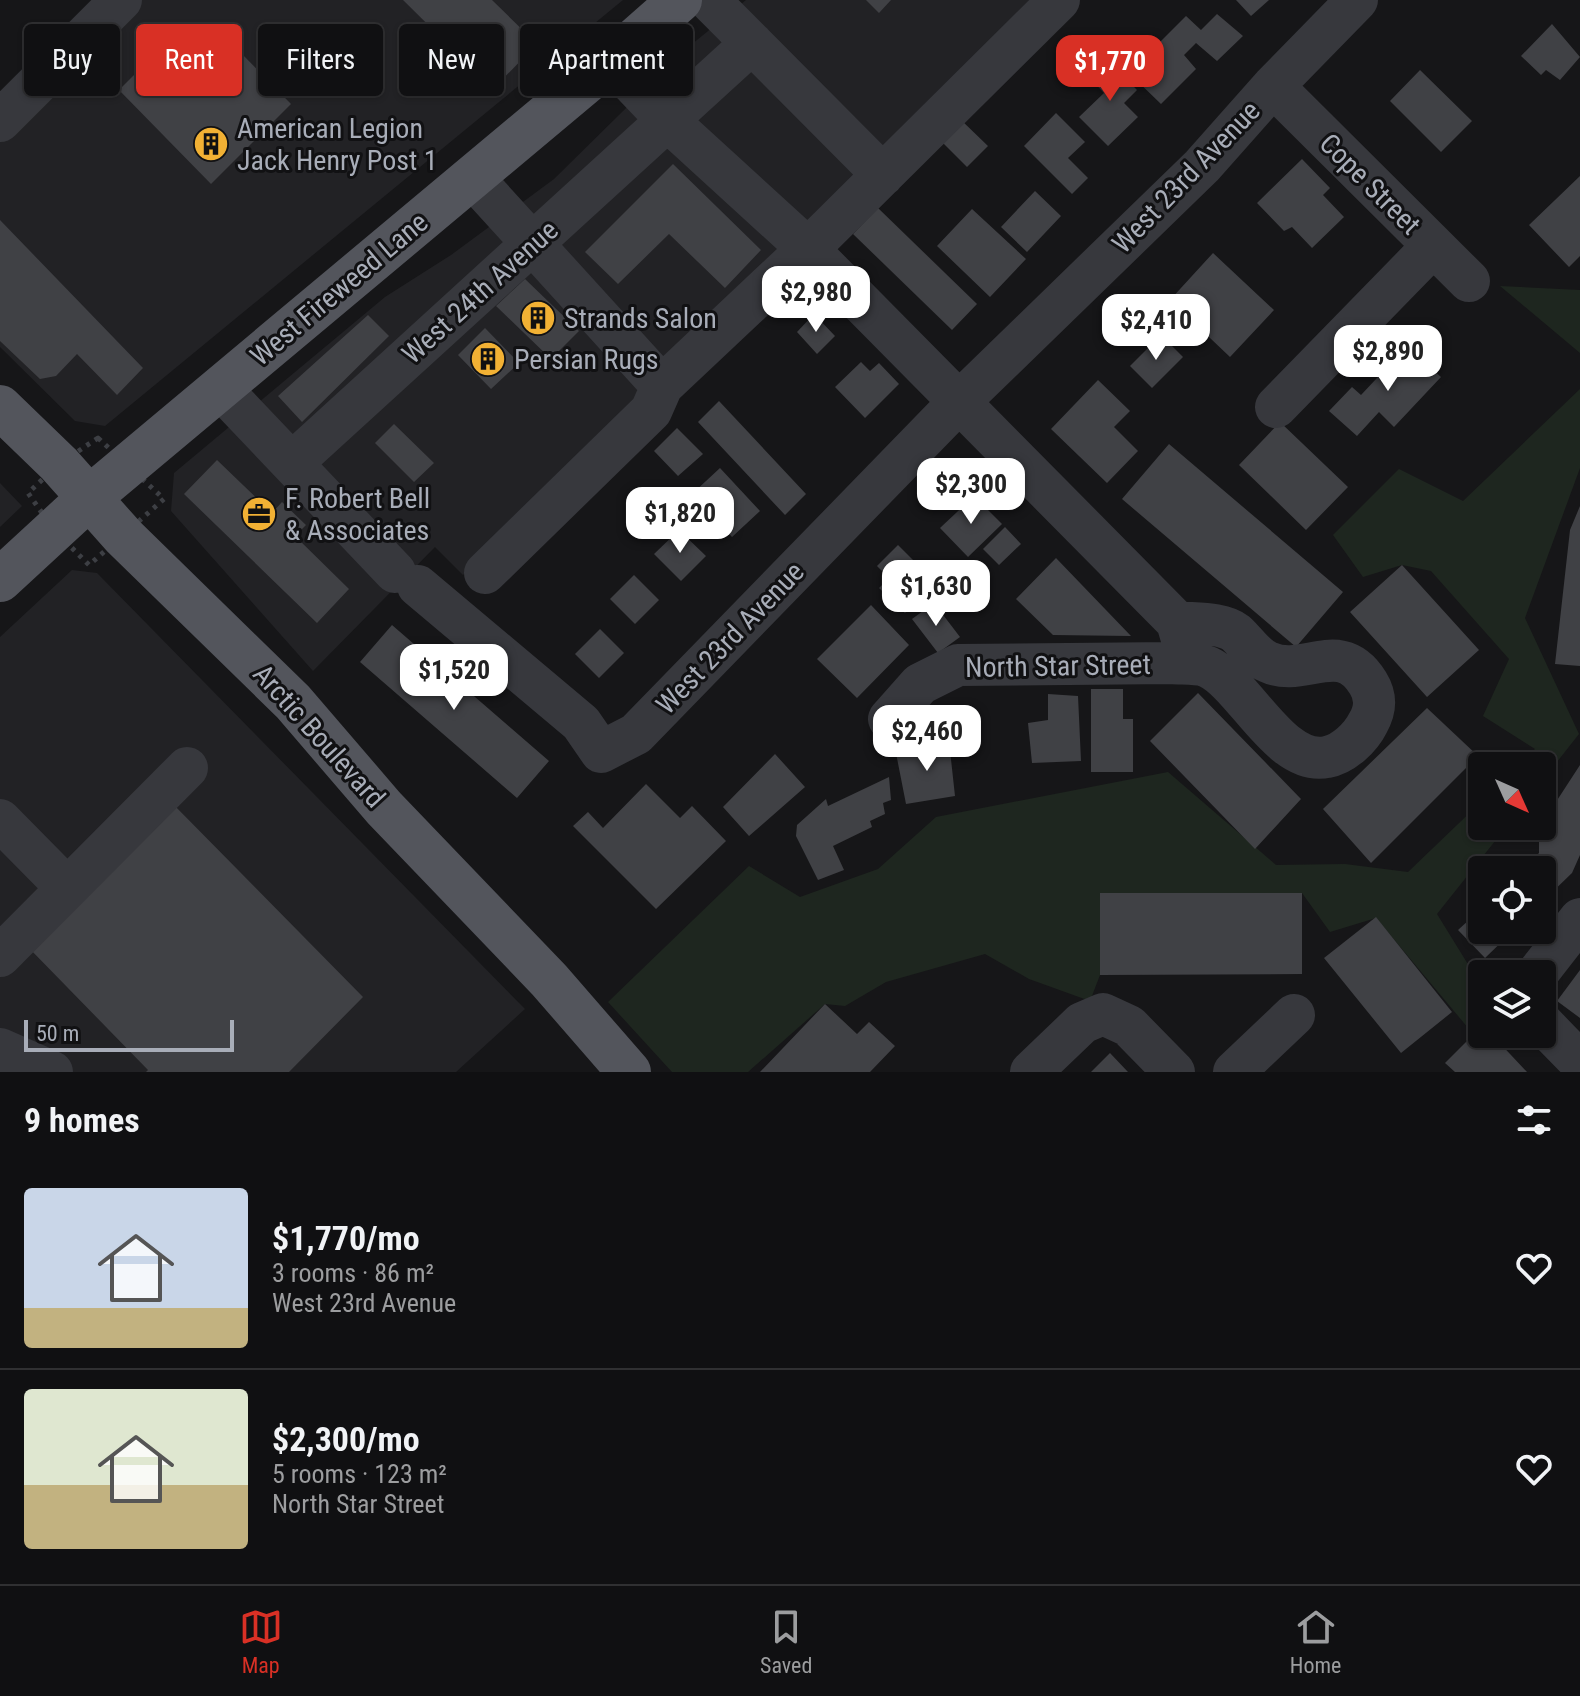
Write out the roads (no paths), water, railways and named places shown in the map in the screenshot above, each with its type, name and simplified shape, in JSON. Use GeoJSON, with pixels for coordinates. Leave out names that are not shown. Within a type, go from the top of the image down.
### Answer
{"type":"FeatureCollection","features":[{"type":"Feature","properties":{"kind":"main road","name":"West Fireweed Lane"},"geometry":{"type":"LineString","coordinates":[[653,24],[680,0]]}},
{"type":"Feature","properties":{"kind":"main road","name":"West Fireweed Lane"},"geometry":{"type":"LineString","coordinates":[[0,580],[90,497],[569,96]]}},
{"type":"Feature","properties":{"kind":"main road","name":"Arctic Boulevard"},"geometry":{"type":"LineString","coordinates":[[0,407],[90,497],[124,537],[293,702],[384,808],[549,980],[629,1072]]}},
{"type":"Feature","properties":{"kind":"street"},"geometry":{"type":"LineString","coordinates":[[0,121],[121,0]]}},
{"type":"Feature","properties":{"kind":"street"},"geometry":{"type":"LineString","coordinates":[[709,0],[883,175]]}},
{"type":"Feature","properties":{"kind":"street"},"geometry":{"type":"LineString","coordinates":[[485,573],[651,411],[662,386],[883,175],[1059,0]]}},
{"type":"Feature","properties":{"kind":"street","name":"West 23rd Avenue"},"geometry":{"type":"LineString","coordinates":[[292,463],[406,579],[581,723],[601,752],[636,734],[958,403],[1202,166],[1273,86],[1357,0]]}},
{"type":"Feature","properties":{"kind":"street","name":"West 24th Avenue"},"geometry":{"type":"LineString","coordinates":[[292,463],[752,43]]}},
{"type":"Feature","properties":{"kind":"street","name":"Cope Street"},"geometry":{"type":"LineString","coordinates":[[1273,86],[1469,281]]}},
{"type":"Feature","properties":{"kind":"street","name":"North Star Street"},"geometry":{"type":"LineString","coordinates":[[644,96],[807,248],[1177,622],[1184,646],[1172,663],[958,665],[920,684],[889,719]]}},
{"type":"Feature","properties":{"kind":"street"},"geometry":{"type":"LineString","coordinates":[[472,177],[662,386]]}},
{"type":"Feature","properties":{"kind":"street"},"geometry":{"type":"LineString","coordinates":[[1276,407],[1433,246]]}},
{"type":"Feature","properties":{"kind":"street"},"geometry":{"type":"LineString","coordinates":[[221,389],[292,463]]}},
{"type":"Feature","properties":{"kind":"street"},"geometry":{"type":"LineString","coordinates":[[1172,663],[1208,666],[1284,742],[1308,755],[1326,758],[1348,747],[1364,731],[1374,712],[1373,691],[1364,676],[1349,662],[1334,659],[1290,666],[1269,663],[1234,631],[1177,622]]}},
{"type":"Feature","properties":{"kind":"street"},"geometry":{"type":"LineString","coordinates":[[0,956],[187,768]]}},
{"type":"Feature","properties":{"kind":"street"},"geometry":{"type":"LineString","coordinates":[[0,820],[67,888]]}},
{"type":"Feature","properties":{"kind":"street"},"geometry":{"type":"LineString","coordinates":[[1548,960],[1580,919]]}},
{"type":"Feature","properties":{"kind":"street"},"geometry":{"type":"LineString","coordinates":[[1031,1072],[1082,1023],[1103,1014],[1129,1026],[1174,1072]]}},
{"type":"Feature","properties":{"kind":"street"},"geometry":{"type":"LineString","coordinates":[[1234,1072],[1294,1015]]}},
{"type":"Feature","properties":{"kind":"street"},"geometry":{"type":"LineString","coordinates":[[1556,1037],[1580,1062]]}},
{"type":"Feature","properties":{"kind":"street"},"geometry":{"type":"LineString","coordinates":[[0,1049],[52,1072]]}},
{"type":"Feature","properties":{"kind":"place","name":"American Legion Jack Henry Post 1"},"geometry":{"type":"Point","coordinates":[211,144]}},
{"type":"Feature","properties":{"kind":"place","name":"Strands Salon"},"geometry":{"type":"Point","coordinates":[538,318]}},
{"type":"Feature","properties":{"kind":"place","name":"Persian Rugs"},"geometry":{"type":"Point","coordinates":[488,359]}},
{"type":"Feature","properties":{"kind":"place","name":"F. Robert Bell & Associates"},"geometry":{"type":"Point","coordinates":[259,514]}}]}
